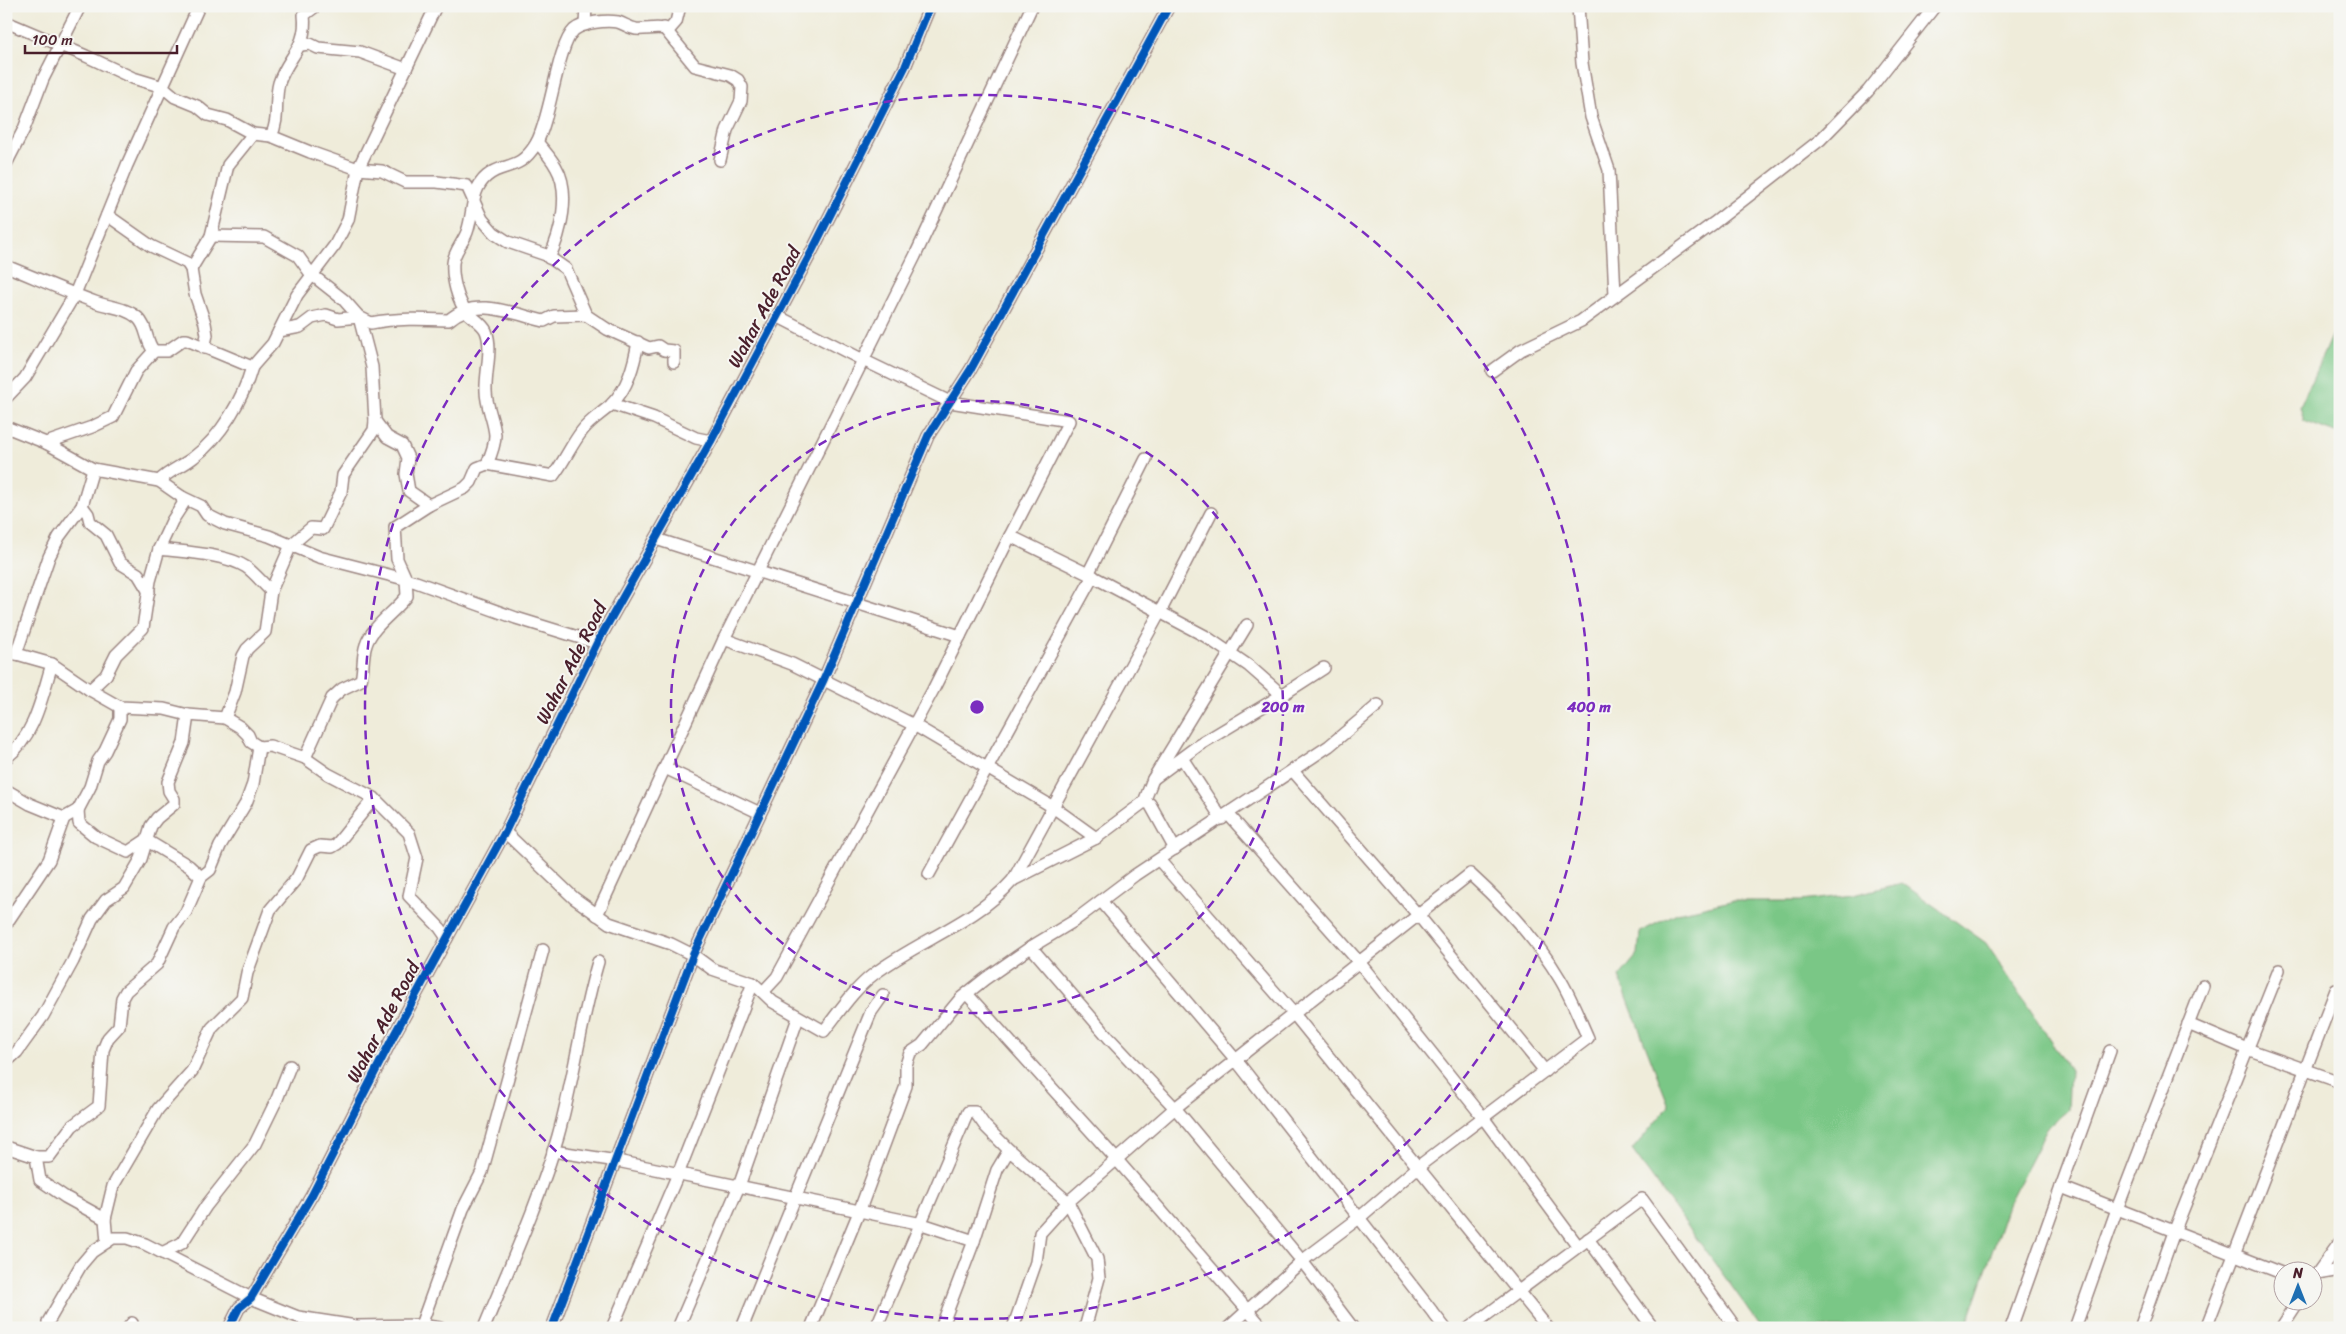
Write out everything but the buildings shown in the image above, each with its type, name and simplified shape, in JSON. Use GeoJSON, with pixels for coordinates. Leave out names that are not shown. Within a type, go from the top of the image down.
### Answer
{"type":"FeatureCollection","features":[{"type":"Feature","properties":{"kind":"street"},"geometry":{"type":"LineString","coordinates":[[6,164],[24,129],[43,79],[80,6]]}},
{"type":"Feature","properties":{"kind":"street"},"geometry":{"type":"LineString","coordinates":[[6,398],[25,378],[75,294],[127,165],[200,6]]}},
{"type":"Feature","properties":{"kind":"street"},"geometry":{"type":"LineString","coordinates":[[271,136],[277,126],[276,102],[280,81],[301,45],[302,11],[316,6]]}},
{"type":"Feature","properties":{"kind":"street"},"geometry":{"type":"LineString","coordinates":[[159,481],[169,471],[181,466],[205,447],[229,417],[241,397],[252,367],[266,353],[297,295],[311,274],[335,245],[348,220],[358,169],[436,6]]}},
{"type":"Feature","properties":{"kind":"street"},"geometry":{"type":"LineString","coordinates":[[585,25],[586,6]]}},
{"type":"Feature","properties":{"kind":"street"},"geometry":{"type":"LineString","coordinates":[[487,464],[495,436],[486,393],[487,359],[490,346],[486,330],[466,310],[456,287],[453,263],[468,230],[473,201],[480,182],[488,174],[517,164],[525,159],[537,142],[552,101],[565,46],[575,29],[585,25],[617,22],[635,29],[664,28],[670,30],[676,22],[680,6]]}},
{"type":"Feature","properties":{"kind":"street","name":"Wahar Ade Road"},"geometry":{"type":"LineString","coordinates":[[229,1328],[239,1308],[251,1298],[312,1195],[394,1034],[505,832],[598,643],[711,441],[777,316],[905,67],[930,6]]}},
{"type":"Feature","properties":{"kind":"street"},"geometry":{"type":"LineString","coordinates":[[597,915],[724,639],[914,256],[1032,6]]}},
{"type":"Feature","properties":{"kind":"street"},"geometry":{"type":"LineString","coordinates":[[552,1328],[617,1161],[693,955],[824,679],[928,436],[971,368],[1168,6]]}},
{"type":"Feature","properties":{"kind":"street"},"geometry":{"type":"LineString","coordinates":[[1578,6],[1582,62],[1591,117],[1609,170],[1615,295]]}},
{"type":"Feature","properties":{"kind":"street"},"geometry":{"type":"LineString","coordinates":[[1492,371],[1521,350],[1581,321],[1714,223],[1820,140],[1868,91],[1935,6]]}},
{"type":"Feature","properties":{"kind":"street"},"geometry":{"type":"LineString","coordinates":[[6,22],[133,78],[163,87],[175,97],[196,106],[208,115],[227,120],[253,134],[271,136],[358,169],[382,171],[405,182],[468,186],[482,218],[494,233],[508,242],[520,244],[550,258],[566,269],[586,316]]}},
{"type":"Feature","properties":{"kind":"street"},"geometry":{"type":"LineString","coordinates":[[664,28],[695,66],[730,75],[738,80],[742,87],[742,101],[728,130],[720,160]]}},
{"type":"Feature","properties":{"kind":"street"},"geometry":{"type":"LineString","coordinates":[[301,45],[310,44],[318,48],[360,52],[406,69]]}},
{"type":"Feature","properties":{"kind":"street"},"geometry":{"type":"LineString","coordinates":[[191,269],[212,236],[228,164],[253,134]]}},
{"type":"Feature","properties":{"kind":"street"},"geometry":{"type":"LineString","coordinates":[[537,142],[557,168],[563,186],[558,242],[550,258]]}},
{"type":"Feature","properties":{"kind":"street"},"geometry":{"type":"LineString","coordinates":[[107,215],[151,246],[187,263],[191,269],[195,294],[205,323],[207,335],[204,348]]}},
{"type":"Feature","properties":{"kind":"street"},"geometry":{"type":"LineString","coordinates":[[212,236],[264,238],[298,256],[311,274],[344,300],[359,317],[371,323],[393,319],[403,321],[448,320],[456,313],[466,310],[503,308],[544,321],[554,316],[586,316],[607,329],[649,348],[658,346],[664,350],[674,351],[674,362]]}},
{"type":"Feature","properties":{"kind":"street"},"geometry":{"type":"LineString","coordinates":[[6,266],[75,294],[131,313],[140,319],[145,329],[147,344],[154,352]]}},
{"type":"Feature","properties":{"kind":"street"},"geometry":{"type":"LineString","coordinates":[[279,331],[296,328],[304,325],[306,321],[312,318],[326,315],[338,319],[359,317]]}},
{"type":"Feature","properties":{"kind":"street"},"geometry":{"type":"LineString","coordinates":[[763,992],[777,977],[914,725],[1069,421],[950,402],[777,316]]}},
{"type":"Feature","properties":{"kind":"street"},"geometry":{"type":"LineString","coordinates":[[225,718],[236,692],[243,656],[247,649],[265,632],[271,591],[292,545],[310,528],[323,529],[341,492],[343,475],[374,430],[372,366],[359,317]]}},
{"type":"Feature","properties":{"kind":"street"},"geometry":{"type":"LineString","coordinates":[[46,443],[92,427],[113,417],[136,371],[154,352],[167,351],[183,340],[252,367]]}},
{"type":"Feature","properties":{"kind":"street"},"geometry":{"type":"LineString","coordinates":[[305,758],[332,698],[342,689],[361,680],[366,642],[374,630],[398,609],[407,596],[406,579],[397,559],[395,527],[429,505],[464,488],[471,482],[477,468],[487,464],[553,476],[582,430],[593,418],[612,404],[629,378],[638,342]]}},
{"type":"Feature","properties":{"kind":"street"},"geometry":{"type":"LineString","coordinates":[[612,404],[654,418],[696,438],[711,441]]}},
{"type":"Feature","properties":{"kind":"street"},"geometry":{"type":"LineString","coordinates":[[375,422],[387,437],[402,445],[408,458],[406,474],[409,491],[429,505]]}},
{"type":"Feature","properties":{"kind":"street"},"geometry":{"type":"LineString","coordinates":[[6,427],[46,443],[93,469],[159,481],[182,498],[201,506],[207,515],[225,524],[269,536],[319,557],[406,579],[516,618],[598,643]]}},
{"type":"Feature","properties":{"kind":"street"},"geometry":{"type":"LineString","coordinates":[[930,874],[1090,575],[1146,459]]}},
{"type":"Feature","properties":{"kind":"street"},"geometry":{"type":"LineString","coordinates":[[93,469],[82,506],[59,536],[52,550],[11,652],[52,664],[90,690],[120,707],[164,708],[188,715],[225,718],[240,727],[248,735],[251,742],[259,747],[270,746],[305,758],[328,774],[374,798],[409,833],[417,858],[409,896],[440,928],[447,938]]}},
{"type":"Feature","properties":{"kind":"street"},"geometry":{"type":"LineString","coordinates":[[90,690],[106,675],[116,655],[143,628],[159,549],[183,504],[182,498]]}},
{"type":"Feature","properties":{"kind":"street"},"geometry":{"type":"LineString","coordinates":[[82,506],[88,514],[90,522],[106,535],[120,563],[138,574],[149,592]]}},
{"type":"Feature","properties":{"kind":"street"},"geometry":{"type":"LineString","coordinates":[[505,832],[528,852],[557,883],[597,915],[609,922],[671,944],[693,955],[712,969],[753,983],[773,1002],[798,1018],[824,1031],[873,974],[940,935],[997,898],[1013,880],[1160,612],[1211,513]]}},
{"type":"Feature","properties":{"kind":"street"},"geometry":{"type":"LineString","coordinates":[[1010,536],[1090,575],[1205,636],[1249,666],[1282,695]]}},
{"type":"Feature","properties":{"kind":"street"},"geometry":{"type":"LineString","coordinates":[[656,539],[960,636]]}},
{"type":"Feature","properties":{"kind":"street"},"geometry":{"type":"LineString","coordinates":[[159,549],[226,558],[247,568],[271,591]]}},
{"type":"Feature","properties":{"kind":"street"},"geometry":{"type":"LineString","coordinates":[[1013,880],[1096,838],[1144,802],[1153,779],[1247,625]]}},
{"type":"Feature","properties":{"kind":"street"},"geometry":{"type":"LineString","coordinates":[[724,639],[792,664],[914,725],[1053,807],[1096,838]]}},
{"type":"Feature","properties":{"kind":"street"},"geometry":{"type":"LineString","coordinates":[[6,758],[25,738],[32,725],[52,664]]}},
{"type":"Feature","properties":{"kind":"street"},"geometry":{"type":"LineString","coordinates":[[1153,779],[1182,758],[1324,668]]}},
{"type":"Feature","properties":{"kind":"street"},"geometry":{"type":"LineString","coordinates":[[811,1328],[859,1212],[906,1086],[906,1065],[910,1053],[922,1045],[967,994],[985,978],[1074,921],[1159,860],[1329,746],[1378,705]]}},
{"type":"Feature","properties":{"kind":"street"},"geometry":{"type":"LineString","coordinates":[[120,707],[120,719],[106,751],[98,762],[90,787],[78,810],[79,823],[96,837],[128,852],[146,840]]}},
{"type":"Feature","properties":{"kind":"street"},"geometry":{"type":"LineString","coordinates":[[6,1062],[17,1052],[43,1016],[97,913],[106,900],[124,888],[141,859],[154,821],[174,804],[168,782],[184,743],[188,715]]}},
{"type":"Feature","properties":{"kind":"street"},"geometry":{"type":"LineString","coordinates":[[6,1147],[36,1157],[49,1157],[68,1130],[99,1106],[103,1050],[108,1038],[119,1026],[122,998],[126,991],[157,964],[174,927],[186,912],[201,877],[210,870],[220,846],[246,803],[252,784],[259,747]]}},
{"type":"Feature","properties":{"kind":"street"},"geometry":{"type":"LineString","coordinates":[[1182,758],[1225,816],[1358,962],[1482,1116],[1578,1246]]}},
{"type":"Feature","properties":{"kind":"street"},"geometry":{"type":"LineString","coordinates":[[664,768],[760,813]]}},
{"type":"Feature","properties":{"kind":"street"},"geometry":{"type":"LineString","coordinates":[[1293,771],[1419,916],[1545,1070]]}},
{"type":"Feature","properties":{"kind":"street"},"geometry":{"type":"LineString","coordinates":[[6,790],[30,804],[64,818]]}},
{"type":"Feature","properties":{"kind":"street"},"geometry":{"type":"LineString","coordinates":[[107,1242],[105,1218],[114,1186],[158,1109],[192,1071],[212,1028],[242,998],[247,973],[270,910],[297,878],[311,850],[320,846],[332,847],[337,844],[374,798]]}},
{"type":"Feature","properties":{"kind":"street"},"geometry":{"type":"LineString","coordinates":[[1144,802],[1150,804],[1175,850]]}},
{"type":"Feature","properties":{"kind":"street"},"geometry":{"type":"LineString","coordinates":[[6,924],[49,860],[64,818],[78,810]]}},
{"type":"Feature","properties":{"kind":"street"},"geometry":{"type":"LineString","coordinates":[[146,840],[183,861],[201,877]]}},
{"type":"Feature","properties":{"kind":"street"},"geometry":{"type":"LineString","coordinates":[[1159,860],[1294,1014],[1419,1166],[1548,1328]]}},
{"type":"Feature","properties":{"kind":"street"},"geometry":{"type":"LineString","coordinates":[[1013,1328],[1036,1262],[1040,1233],[1068,1202],[1175,1108],[1470,874],[1490,892],[1549,962],[1561,980],[1588,1038],[1482,1116],[1419,1166],[1359,1218],[1302,1261],[1228,1328]]}},
{"type":"Feature","properties":{"kind":"street"},"geometry":{"type":"LineString","coordinates":[[1100,901],[1236,1060],[1445,1328]]}},
{"type":"Feature","properties":{"kind":"street"},"geometry":{"type":"LineString","coordinates":[[1031,947],[1109,1038],[1175,1108],[1302,1261],[1353,1328]]}},
{"type":"Feature","properties":{"kind":"street"},"geometry":{"type":"LineString","coordinates":[[420,1326],[463,1209],[482,1172],[543,950]]}},
{"type":"Feature","properties":{"kind":"street"},"geometry":{"type":"LineString","coordinates":[[484,1328],[553,1151],[584,1024],[588,995],[598,962]]}},
{"type":"Feature","properties":{"kind":"street"},"geometry":{"type":"LineString","coordinates":[[2140,1328],[2174,1232],[2279,970]]}},
{"type":"Feature","properties":{"kind":"street"},"geometry":{"type":"LineString","coordinates":[[612,1328],[678,1174],[753,983]]}},
{"type":"Feature","properties":{"kind":"street"},"geometry":{"type":"LineString","coordinates":[[2075,1328],[2117,1209],[2203,986]]}},
{"type":"Feature","properties":{"kind":"street"},"geometry":{"type":"LineString","coordinates":[[2206,1328],[2233,1253],[2336,990]]}},
{"type":"Feature","properties":{"kind":"street"},"geometry":{"type":"LineString","coordinates":[[967,994],[1117,1160],[1263,1328]]}},
{"type":"Feature","properties":{"kind":"street"},"geometry":{"type":"LineString","coordinates":[[742,1328],[794,1197],[872,1012],[883,995]]}},
{"type":"Feature","properties":{"kind":"street"},"geometry":{"type":"LineString","coordinates":[[678,1328],[739,1186],[798,1018]]}},
{"type":"Feature","properties":{"kind":"street"},"geometry":{"type":"LineString","coordinates":[[2188,1024],[2304,1071],[2340,1082]]}},
{"type":"Feature","properties":{"kind":"street"},"geometry":{"type":"LineString","coordinates":[[2011,1328],[2110,1051]]}},
{"type":"Feature","properties":{"kind":"street"},"geometry":{"type":"LineString","coordinates":[[162,1253],[182,1243],[206,1206],[255,1144],[277,1099],[290,1066]]}},
{"type":"Feature","properties":{"kind":"street"},"geometry":{"type":"LineString","coordinates":[[876,1328],[922,1224],[968,1112],[975,1112],[985,1126],[1009,1150],[1068,1202],[1097,1260],[1099,1278],[1085,1328]]}},
{"type":"Feature","properties":{"kind":"street"},"geometry":{"type":"LineString","coordinates":[[940,1328],[974,1241],[997,1170],[1009,1150]]}},
{"type":"Feature","properties":{"kind":"street"},"geometry":{"type":"LineString","coordinates":[[553,1151],[617,1161],[922,1224],[974,1241]]}},
{"type":"Feature","properties":{"kind":"street"},"geometry":{"type":"LineString","coordinates":[[36,1157],[40,1180],[65,1197],[105,1218]]}},
{"type":"Feature","properties":{"kind":"street"},"geometry":{"type":"LineString","coordinates":[[2061,1187],[2274,1270]]}},
{"type":"Feature","properties":{"kind":"street"},"geometry":{"type":"LineString","coordinates":[[1470,1328],[1642,1199],[1736,1328]]}},
{"type":"Feature","properties":{"kind":"street"},"geometry":{"type":"LineString","coordinates":[[48,1328],[48,1322],[81,1265],[92,1252],[113,1238],[127,1238],[145,1244],[296,1322],[355,1327],[420,1326],[440,1328]]}},
{"type":"Feature","properties":{"kind":"street"},"geometry":{"type":"LineString","coordinates":[[1588,1239],[1653,1328]]}},
{"type":"Feature","properties":{"kind":"street"},"geometry":{"type":"LineString","coordinates":[[2324,1264],[2340,1242]]}},
{"type":"Feature","properties":{"kind":"street"},"geometry":{"type":"LineString","coordinates":[[2324,1274],[2340,1270]]}},
{"type":"Feature","properties":{"kind":"street"},"geometry":{"type":"LineString","coordinates":[[2280,1328],[2291,1312]]}},
{"type":"Feature","properties":{"kind":"green space"},"geometry":{"type":"Polygon","coordinates":[[[2340,316],[2340,435],[2304,421],[2300,407],[2340,316]]]}},
{"type":"Feature","properties":{"kind":"green space"},"geometry":{"type":"Polygon","coordinates":[[[1902,883],[1986,943],[2070,1070],[2068,1110],[2047,1128],[2009,1202],[1966,1328],[1762,1328],[1632,1150],[1669,1106],[1619,977],[1638,954],[1640,932],[1677,913],[1731,901],[1801,901],[1853,895],[1902,883]]]}},
{"type":"Feature","properties":{"kind":"cycle path"},"geometry":{"type":"LineString","coordinates":[[229,1328],[239,1308],[251,1298],[312,1195],[394,1035],[505,832],[597,643],[711,441],[812,251],[905,67],[930,6]]}},
{"type":"Feature","properties":{"kind":"cycle path"},"geometry":{"type":"LineString","coordinates":[[552,1328],[693,955],[824,679],[928,436],[971,369],[1169,6]]}}]}
